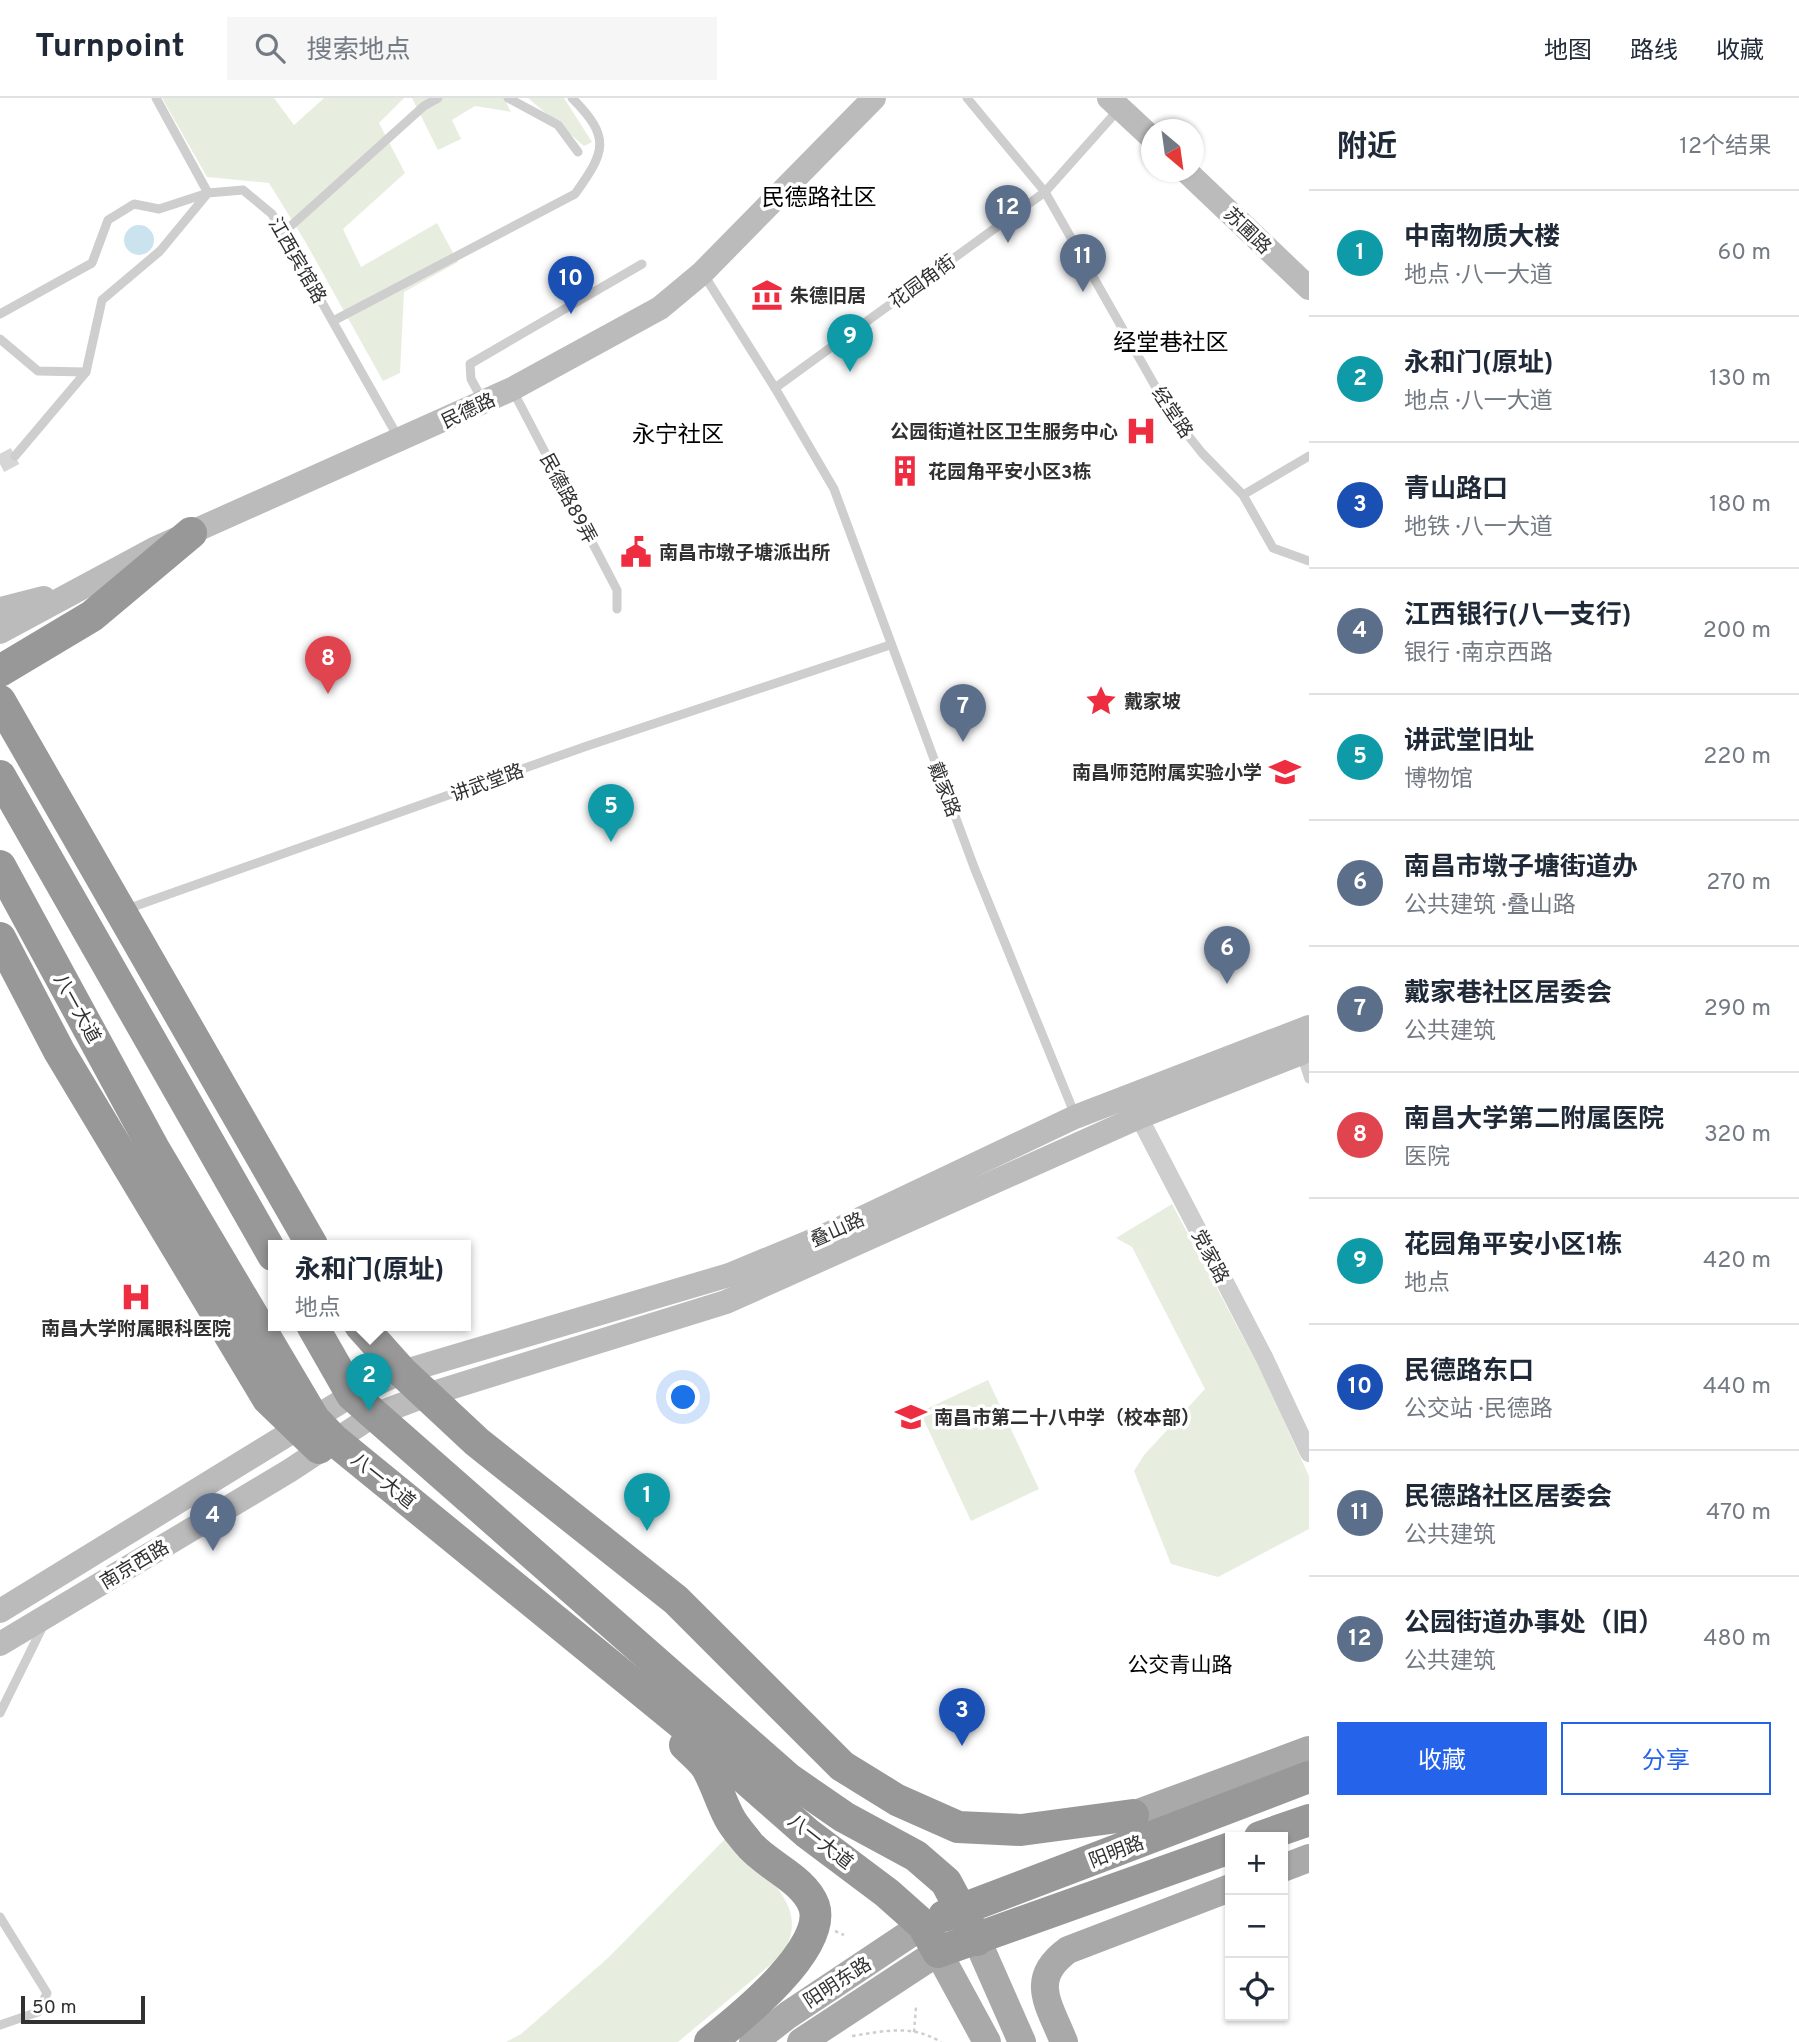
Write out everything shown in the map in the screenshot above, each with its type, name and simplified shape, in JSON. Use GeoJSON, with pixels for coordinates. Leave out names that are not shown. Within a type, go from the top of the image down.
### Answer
{"type":"FeatureCollection","features":[{"type":"Feature","properties":{"kind":"highway"},"geometry":{"type":"LineString","coordinates":[[0,671],[92,616],[191,533]]}},
{"type":"Feature","properties":{"kind":"highway"},"geometry":{"type":"LineString","coordinates":[[0,701],[103,918],[268,1245]]}},
{"type":"Feature","properties":{"kind":"highway"},"geometry":{"type":"LineString","coordinates":[[0,776],[103,918],[309,1240]]}},
{"type":"Feature","properties":{"kind":"highway","name":"八一大道"},"geometry":{"type":"LineString","coordinates":[[0,866],[154,1149],[317,1434],[681,1723],[807,1833],[887,1893],[930,1938]]}},
{"type":"Feature","properties":{"kind":"highway"},"geometry":{"type":"LineString","coordinates":[[0,938],[59,1051],[268,1399],[317,1434],[349,1478],[563,1635],[662,1723],[706,1766],[730,1819],[752,1849],[800,1888],[814,1906],[814,1922],[806,1946],[792,1967],[742,2017],[710,2042]]}},
{"type":"Feature","properties":{"kind":"highway","name":"八一大道"},"geometry":{"type":"LineString","coordinates":[[316,1331],[363,1405],[789,1779],[844,1817],[916,1856],[946,1882],[977,1940]]}},
{"type":"Feature","properties":{"kind":"highway"},"geometry":{"type":"LineString","coordinates":[[365,1331],[402,1372],[477,1442],[676,1600],[842,1766],[897,1800],[958,1827],[1021,1830],[1133,1815]]}},
{"type":"Feature","properties":{"kind":"highway","name":"阳明路"},"geometry":{"type":"LineString","coordinates":[[930,1938],[961,1909],[1309,1777]]}},
{"type":"Feature","properties":{"kind":"highway"},"geometry":{"type":"LineString","coordinates":[[1274,1832],[1309,1820]]}},
{"type":"Feature","properties":{"kind":"highway","name":"阳明路"},"geometry":{"type":"LineString","coordinates":[[930,1938],[977,1940],[1225,1850]]}},
{"type":"Feature","properties":{"kind":"main road","name":"民德路"},"geometry":{"type":"LineString","coordinates":[[0,632],[191,533],[484,403],[660,308],[702,273],[874,98]]}},
{"type":"Feature","properties":{"kind":"main road"},"geometry":{"type":"LineString","coordinates":[[1118,101],[1141,126]]}},
{"type":"Feature","properties":{"kind":"main road","name":"苏圃路"},"geometry":{"type":"LineString","coordinates":[[1198,182],[1309,288]]}},
{"type":"Feature","properties":{"kind":"main road"},"geometry":{"type":"LineString","coordinates":[[0,609],[94,581]]}},
{"type":"Feature","properties":{"kind":"main road","name":"叠山路"},"geometry":{"type":"LineString","coordinates":[[363,1405],[402,1372],[729,1275],[826,1234],[1075,1117],[1309,1027]]}},
{"type":"Feature","properties":{"kind":"main road","name":"叠山路"},"geometry":{"type":"LineString","coordinates":[[363,1405],[427,1395],[726,1302],[1139,1117],[1305,1051]]}},
{"type":"Feature","properties":{"kind":"main road","name":"南京西路"},"geometry":{"type":"LineString","coordinates":[[0,1644],[48,1615],[363,1405]]}},
{"type":"Feature","properties":{"kind":"main road","name":"南京西路"},"geometry":{"type":"LineString","coordinates":[[0,1611],[317,1434]]}},
{"type":"Feature","properties":{"kind":"main road"},"geometry":{"type":"LineString","coordinates":[[1133,1815],[1309,1750]]}},
{"type":"Feature","properties":{"kind":"main road"},"geometry":{"type":"LineString","coordinates":[[1288,1866],[1309,1858]]}},
{"type":"Feature","properties":{"kind":"main road"},"geometry":{"type":"LineString","coordinates":[[1064,2042],[1049,2004],[1044,1981],[1045,1971],[1052,1962],[1068,1950],[1225,1890]]}},
{"type":"Feature","properties":{"kind":"main road"},"geometry":{"type":"LineString","coordinates":[[930,1938],[987,2042]]}},
{"type":"Feature","properties":{"kind":"main road","name":"阳明东路"},"geometry":{"type":"LineString","coordinates":[[753,2042],[788,2015],[930,1938]]}},
{"type":"Feature","properties":{"kind":"main road","name":"阳明东路"},"geometry":{"type":"LineString","coordinates":[[801,2042],[930,1938]]}},
{"type":"Feature","properties":{"kind":"main road"},"geometry":{"type":"LineString","coordinates":[[977,1940],[1022,2042]]}},
{"type":"Feature","properties":{"kind":"street"},"geometry":{"type":"LineString","coordinates":[[0,887],[25,912]]}},
{"type":"Feature","properties":{"kind":"street"},"geometry":{"type":"LineString","coordinates":[[1075,1117],[1139,1117]]}},
{"type":"Feature","properties":{"kind":"street","name":"党家路"},"geometry":{"type":"LineString","coordinates":[[1139,1117],[1265,1359],[1309,1453]]}},
{"type":"Feature","properties":{"kind":"lane"},"geometry":{"type":"LineString","coordinates":[[156,98],[208,193]]}},
{"type":"Feature","properties":{"kind":"lane"},"geometry":{"type":"LineString","coordinates":[[283,233],[424,106],[438,98]]}},
{"type":"Feature","properties":{"kind":"lane"},"geometry":{"type":"LineString","coordinates":[[508,98],[558,125],[578,152]]}},
{"type":"Feature","properties":{"kind":"lane"},"geometry":{"type":"LineString","coordinates":[[333,321],[575,194],[599,159],[599,134],[572,98]]}},
{"type":"Feature","properties":{"kind":"lane","name":"经堂路"},"geometry":{"type":"LineString","coordinates":[[967,98],[1045,192],[1171,414],[1202,453],[1243,495],[1273,548],[1309,561]]}},
{"type":"Feature","properties":{"kind":"lane","name":"花园角街"},"geometry":{"type":"LineString","coordinates":[[775,387],[1045,192],[1118,101]]}},
{"type":"Feature","properties":{"kind":"lane","name":"江西宾馆路"},"geometry":{"type":"LineString","coordinates":[[208,193],[243,190],[272,214],[401,442]]}},
{"type":"Feature","properties":{"kind":"lane"},"geometry":{"type":"LineString","coordinates":[[0,314],[92,263],[108,220],[134,204],[159,209],[208,193]]}},
{"type":"Feature","properties":{"kind":"lane"},"geometry":{"type":"LineString","coordinates":[[15,456],[86,372],[102,300],[160,251],[208,193]]}},
{"type":"Feature","properties":{"kind":"lane"},"geometry":{"type":"LineString","coordinates":[[484,403],[471,379],[470,364],[642,264]]}},
{"type":"Feature","properties":{"kind":"lane"},"geometry":{"type":"LineString","coordinates":[[702,273],[775,387]]}},
{"type":"Feature","properties":{"kind":"lane"},"geometry":{"type":"LineString","coordinates":[[0,339],[38,371],[86,372]]}},
{"type":"Feature","properties":{"kind":"lane","name":"戴家路"},"geometry":{"type":"LineString","coordinates":[[775,387],[834,489],[974,867],[1075,1117]]}},
{"type":"Feature","properties":{"kind":"lane","name":"民德路89弄"},"geometry":{"type":"LineString","coordinates":[[512,389],[617,590],[617,609]]}},
{"type":"Feature","properties":{"kind":"lane"},"geometry":{"type":"LineString","coordinates":[[1243,495],[1309,456]]}},
{"type":"Feature","properties":{"kind":"lane","name":"讲武堂路"},"geometry":{"type":"LineString","coordinates":[[103,918],[587,746],[890,645]]}},
{"type":"Feature","properties":{"kind":"lane"},"geometry":{"type":"LineString","coordinates":[[1305,1051],[1309,1079]]}},
{"type":"Feature","properties":{"kind":"lane"},"geometry":{"type":"LineString","coordinates":[[0,1713],[48,1615]]}},
{"type":"Feature","properties":{"kind":"lane"},"geometry":{"type":"LineString","coordinates":[[0,1917],[47,1993],[38,2012],[0,2025]]}},
{"type":"Feature","properties":{"kind":"path"},"geometry":{"type":"LineString","coordinates":[[914,2032],[916,2007]]}},
{"type":"Feature","properties":{"kind":"path"},"geometry":{"type":"LineString","coordinates":[[842,2038],[899,2028],[941,2042]]}},
{"type":"Feature","properties":{"kind":"green space"},"geometry":{"type":"Polygon","coordinates":[[[162,98],[274,98],[294,125],[324,98],[404,98],[379,123],[405,173],[343,229],[361,267],[437,223],[458,262],[404,292],[400,373],[383,381],[306,243],[269,183],[207,177],[162,98]]]}},
{"type":"Feature","properties":{"kind":"green space"},"geometry":{"type":"Polygon","coordinates":[[[412,98],[504,98],[511,112],[475,106],[452,120],[461,139],[438,150],[412,98]]]}},
{"type":"Feature","properties":{"kind":"green space"},"geometry":{"type":"Polygon","coordinates":[[[528,98],[564,98],[592,142],[584,146],[528,98]]]}},
{"type":"Feature","properties":{"kind":"green space"},"geometry":{"type":"Polygon","coordinates":[[[1172,1204],[1261,1371],[1309,1476],[1309,1529],[1218,1577],[1171,1564],[1134,1471],[1144,1455],[1205,1389],[1132,1247],[1116,1238],[1172,1204]]]}},
{"type":"Feature","properties":{"kind":"green space"},"geometry":{"type":"Polygon","coordinates":[[[988,1380],[1039,1489],[971,1521],[920,1412],[988,1380]]]}},
{"type":"Feature","properties":{"kind":"green space"},"geometry":{"type":"Polygon","coordinates":[[[725,1839],[767,1877],[788,1905],[792,1920],[790,1937],[781,1956],[678,2042],[506,2042],[521,2034],[608,1958],[725,1839]]]}},
{"type":"Feature","properties":{"kind":"water"},"geometry":{"type":"Polygon","coordinates":[[[139,225],[150,229],[154,240],[150,251],[139,255],[128,251],[124,240],[128,229],[139,225]]]}},
{"type":"Feature","properties":{"kind":"tunnel"},"geometry":{"type":"LineString","coordinates":[[0,464],[15,456]]}},
{"type":"Feature","properties":{"kind":"place","name":"公园街道办事处（旧）"},"geometry":{"type":"Point","coordinates":[1008,243]}},
{"type":"Feature","properties":{"kind":"place","name":"民德路社区居委会"},"geometry":{"type":"Point","coordinates":[1083,292]}},
{"type":"Feature","properties":{"kind":"place","name":"朱德旧居"},"geometry":{"type":"Point","coordinates":[767,295]}},
{"type":"Feature","properties":{"kind":"place","name":"民德路东口"},"geometry":{"type":"Point","coordinates":[571,314]}},
{"type":"Feature","properties":{"kind":"place","name":"花园角平安小区1栋"},"geometry":{"type":"Point","coordinates":[850,372]}},
{"type":"Feature","properties":{"kind":"place","name":"公园街道社区卫生服务中心"},"geometry":{"type":"Point","coordinates":[1141,431]}},
{"type":"Feature","properties":{"kind":"place","name":"花园角平安小区3栋"},"geometry":{"type":"Point","coordinates":[905,471]}},
{"type":"Feature","properties":{"kind":"place","name":"南昌市墩子塘派出所"},"geometry":{"type":"Point","coordinates":[636,552]}},
{"type":"Feature","properties":{"kind":"place","name":"南昌大学第二附属医院"},"geometry":{"type":"Point","coordinates":[328,694]}},
{"type":"Feature","properties":{"kind":"place","name":"戴家坡"},"geometry":{"type":"Point","coordinates":[1101,701]}},
{"type":"Feature","properties":{"kind":"place","name":"戴家巷社区居委会"},"geometry":{"type":"Point","coordinates":[963,742]}},
{"type":"Feature","properties":{"kind":"place","name":"南昌师范附属实验小学"},"geometry":{"type":"Point","coordinates":[1285,772]}},
{"type":"Feature","properties":{"kind":"place","name":"讲武堂旧址"},"geometry":{"type":"Point","coordinates":[611,842]}},
{"type":"Feature","properties":{"kind":"place","name":"南昌市墩子塘街道办"},"geometry":{"type":"Point","coordinates":[1227,984]}},
{"type":"Feature","properties":{"kind":"place","name":"南昌大学附属眼科医院"},"geometry":{"type":"Point","coordinates":[136,1297]}},
{"type":"Feature","properties":{"kind":"place","name":"永和门(原址)"},"geometry":{"type":"Point","coordinates":[369,1411]}},
{"type":"Feature","properties":{"kind":"place","name":"南昌市第二十八中学（校本部）"},"geometry":{"type":"Point","coordinates":[911,1417]}},
{"type":"Feature","properties":{"kind":"place","name":"中南物质大楼"},"geometry":{"type":"Point","coordinates":[647,1531]}},
{"type":"Feature","properties":{"kind":"place","name":"江西银行(八一支行)"},"geometry":{"type":"Point","coordinates":[213,1551]}},
{"type":"Feature","properties":{"kind":"place","name":"青山路口"},"geometry":{"type":"Point","coordinates":[962,1746]}},
{"type":"Feature","properties":{"kind":"district","name":"民德路社区"},"geometry":{"type":"Point","coordinates":[819,197]}},
{"type":"Feature","properties":{"kind":"district","name":"经堂巷社区"},"geometry":{"type":"Point","coordinates":[1171,342]}},
{"type":"Feature","properties":{"kind":"district","name":"永宁社区"},"geometry":{"type":"Point","coordinates":[678,434]}},
{"type":"Feature","properties":{"kind":"district","name":"公交青山路"},"geometry":{"type":"Point","coordinates":[1180,1665]}}]}
